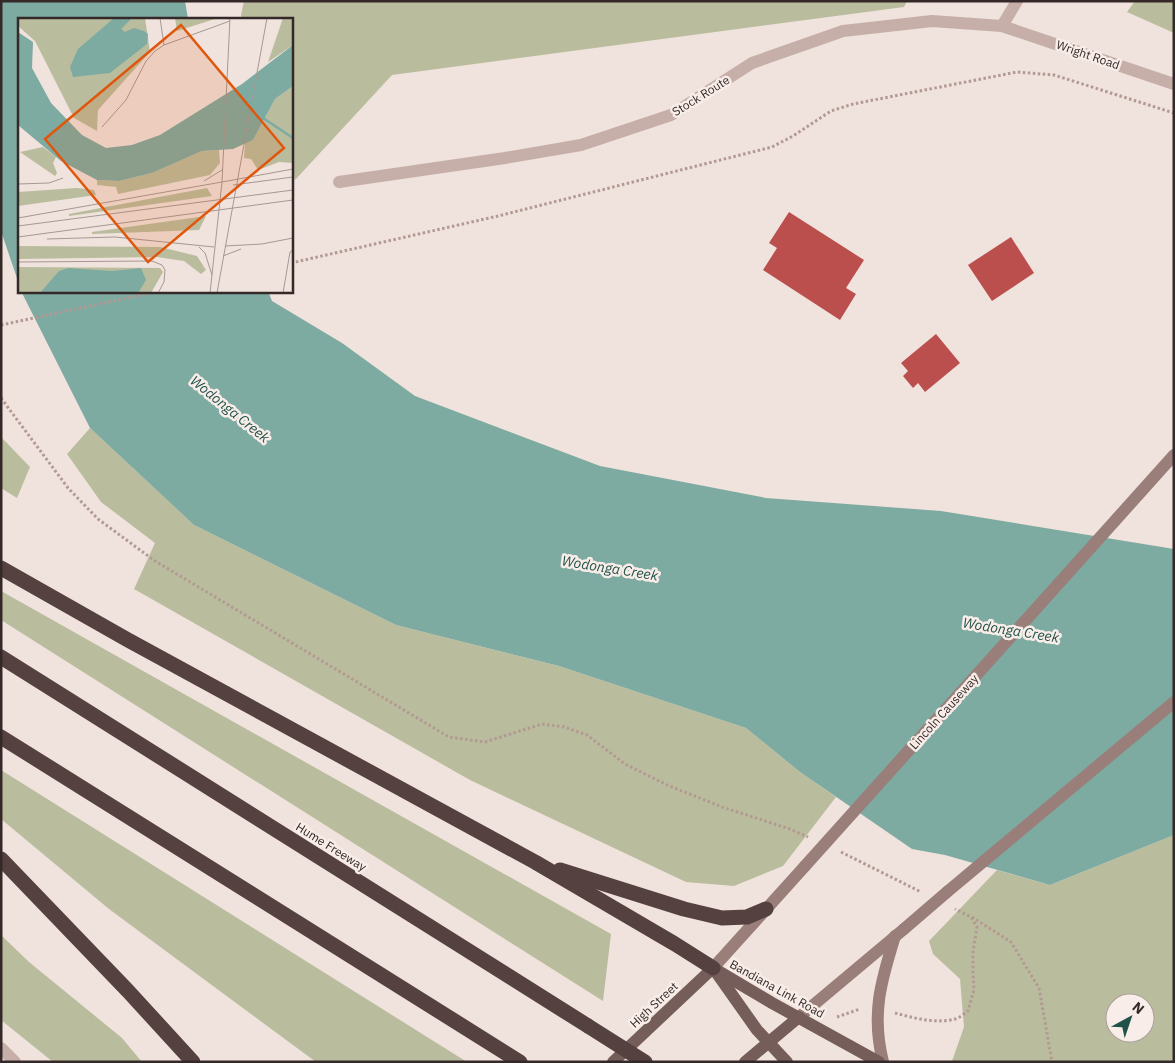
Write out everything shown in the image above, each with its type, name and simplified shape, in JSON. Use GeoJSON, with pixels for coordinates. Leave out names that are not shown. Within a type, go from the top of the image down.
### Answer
{"type":"FeatureCollection","features":[{"type":"Feature","properties":{"kind":"highway"},"geometry":{"type":"LineString","coordinates":[[1,568],[128,640],[535,862],[713,968]]}},
{"type":"Feature","properties":{"kind":"highway","name":"Hume Freeway"},"geometry":{"type":"LineString","coordinates":[[1,657],[645,1062]]}},
{"type":"Feature","properties":{"kind":"highway"},"geometry":{"type":"LineString","coordinates":[[1,737],[520,1062]]}},
{"type":"Feature","properties":{"kind":"highway"},"geometry":{"type":"LineString","coordinates":[[1,859],[128,991],[192,1062]]}},
{"type":"Feature","properties":{"kind":"highway"},"geometry":{"type":"LineString","coordinates":[[535,862],[722,918],[747,917],[766,909]]}},
{"type":"Feature","properties":{"kind":"main road","name":"Lincoln Causeway"},"geometry":{"type":"LineString","coordinates":[[713,968],[1174,456]]}},
{"type":"Feature","properties":{"kind":"main road"},"geometry":{"type":"LineString","coordinates":[[745,1062],[1174,702]]}},
{"type":"Feature","properties":{"kind":"main road"},"geometry":{"type":"LineString","coordinates":[[881,1062],[877,1031],[878,1010],[883,978],[900,932]]}},
{"type":"Feature","properties":{"kind":"main road","name":"Bandiana Link Road"},"geometry":{"type":"LineString","coordinates":[[713,968],[881,1062]]}},
{"type":"Feature","properties":{"kind":"main road","name":"Bandiana Link Road"},"geometry":{"type":"LineString","coordinates":[[713,968],[746,1016],[787,1062]]}},
{"type":"Feature","properties":{"kind":"main road","name":"High Street"},"geometry":{"type":"LineString","coordinates":[[613,1062],[713,968]]}},
{"type":"Feature","properties":{"kind":"street"},"geometry":{"type":"LineString","coordinates":[[1002,26],[1017,1]]}},
{"type":"Feature","properties":{"kind":"street","name":"Stock Route"},"geometry":{"type":"LineString","coordinates":[[339,182],[581,145],[672,115],[752,64],[843,31],[932,21],[1002,26]]}},
{"type":"Feature","properties":{"kind":"street","name":"Wright Road"},"geometry":{"type":"LineString","coordinates":[[1002,26],[1174,84]]}},
{"type":"Feature","properties":{"kind":"street"},"geometry":{"type":"LineString","coordinates":[[1,1048],[15,1062]]}},
{"type":"Feature","properties":{"kind":"path"},"geometry":{"type":"LineString","coordinates":[[292,263],[498,216],[772,147],[793,136],[830,110],[852,104],[1017,72],[1054,75],[1174,113]]}},
{"type":"Feature","properties":{"kind":"path"},"geometry":{"type":"LineString","coordinates":[[1,325],[155,292]]}},
{"type":"Feature","properties":{"kind":"path"},"geometry":{"type":"LineString","coordinates":[[1,398],[68,488],[98,519],[155,561],[449,737],[485,742],[542,724],[564,727],[587,735],[625,764],[667,785],[722,807],[790,829],[816,841]]}},
{"type":"Feature","properties":{"kind":"path"},"geometry":{"type":"LineString","coordinates":[[834,849],[869,864],[928,895]]}},
{"type":"Feature","properties":{"kind":"path"},"geometry":{"type":"LineString","coordinates":[[954,908],[1011,942],[1039,988],[1052,1062]]}},
{"type":"Feature","properties":{"kind":"path"},"geometry":{"type":"LineString","coordinates":[[878,1010],[939,1021],[956,1019],[968,1011],[974,990],[973,962],[977,927],[971,917]]}},
{"type":"Feature","properties":{"kind":"green space"},"geometry":{"type":"Polygon","coordinates":[[[244,1],[907,1],[904,7],[392,75],[295,180],[292,172],[292,18],[242,18],[244,1]]]}},
{"type":"Feature","properties":{"kind":"green space"},"geometry":{"type":"Polygon","coordinates":[[[1135,1],[1174,1],[1174,33],[1127,12],[1135,1]]]}},
{"type":"Feature","properties":{"kind":"green space"},"geometry":{"type":"Polygon","coordinates":[[[90,428],[194,525],[396,625],[559,666],[746,728],[800,772],[836,797],[783,866],[734,886],[686,882],[470,780],[134,589],[155,543],[101,502],[67,454],[90,428]]]}},
{"type":"Feature","properties":{"kind":"green space"},"geometry":{"type":"Polygon","coordinates":[[[1,437],[30,467],[17,498],[1,488],[1,437]]]}},
{"type":"Feature","properties":{"kind":"green space"},"geometry":{"type":"Polygon","coordinates":[[[1,591],[611,934],[603,1001],[1,620],[1,591]]]}},
{"type":"Feature","properties":{"kind":"green space"},"geometry":{"type":"Polygon","coordinates":[[[1,770],[467,1062],[316,1062],[109,909],[1,819],[1,770]]]}},
{"type":"Feature","properties":{"kind":"green space"},"geometry":{"type":"Polygon","coordinates":[[[1174,835],[1174,1062],[952,1061],[964,1027],[960,979],[933,954],[929,941],[997,870],[1050,885],[1174,835]]]}},
{"type":"Feature","properties":{"kind":"green space"},"geometry":{"type":"Polygon","coordinates":[[[1,935],[29,962],[122,1038],[142,1062],[53,1062],[1,1020],[1,935]]]}},
{"type":"Feature","properties":{"kind":"water"},"geometry":{"type":"Polygon","coordinates":[[[1,1],[185,1],[188,18],[18,18],[18,281],[1,231],[1,1]]]}},
{"type":"Feature","properties":{"kind":"water","name":"Wodonga Creek"},"geometry":{"type":"Polygon","coordinates":[[[22,292],[268,292],[272,301],[342,343],[415,396],[600,466],[766,498],[941,511],[1174,549],[1174,835],[1050,885],[945,855],[912,849],[800,772],[746,728],[559,666],[396,625],[194,525],[90,428],[22,292]]]}},
{"type":"Feature","properties":{"kind":"building"},"geometry":{"type":"Polygon","coordinates":[[[789,212],[864,260],[846,288],[856,294],[840,320],[763,270],[777,248],[769,243],[789,212]]]}},
{"type":"Feature","properties":{"kind":"building"},"geometry":{"type":"Polygon","coordinates":[[[1011,237],[1034,273],[992,301],[968,265],[1011,237]]]}},
{"type":"Feature","properties":{"kind":"building"},"geometry":{"type":"Polygon","coordinates":[[[936,334],[960,363],[925,392],[918,383],[913,388],[903,376],[908,371],[901,363],[936,334]]]}}]}
